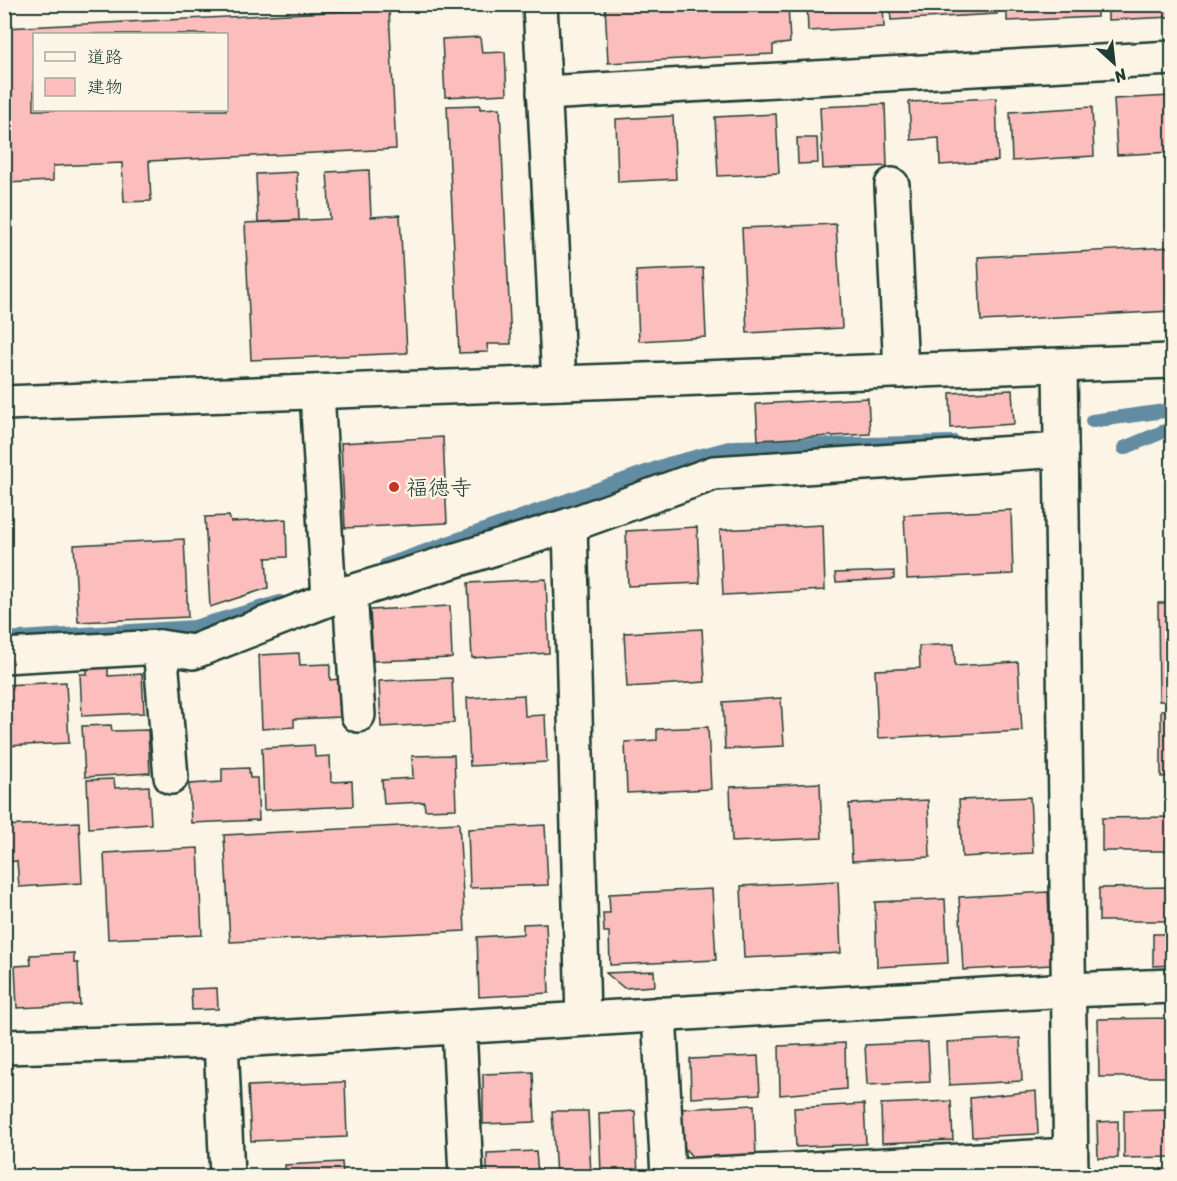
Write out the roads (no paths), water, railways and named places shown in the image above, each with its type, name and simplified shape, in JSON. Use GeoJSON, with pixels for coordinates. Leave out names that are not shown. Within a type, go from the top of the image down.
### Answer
{"type":"FeatureCollection","features":[{"type":"Feature","properties":{"kind":"street"},"geometry":{"type":"LineString","coordinates":[[540,4],[559,383]]}},
{"type":"Feature","properties":{"kind":"street"},"geometry":{"type":"LineString","coordinates":[[544,93],[1173,58]]}},
{"type":"Feature","properties":{"kind":"street"},"geometry":{"type":"LineString","coordinates":[[892,185],[901,371]]}},
{"type":"Feature","properties":{"kind":"street"},"geometry":{"type":"LineString","coordinates":[[4,403],[1173,361]]}},
{"type":"Feature","properties":{"kind":"street"},"geometry":{"type":"LineString","coordinates":[[679,1176],[1071,1166],[1060,366]]}},
{"type":"Feature","properties":{"kind":"street"},"geometry":{"type":"LineString","coordinates":[[317,392],[340,596],[358,715]]}},
{"type":"Feature","properties":{"kind":"street"},"geometry":{"type":"LineString","coordinates":[[4,656],[160,647],[193,652],[340,596],[570,525],[714,473],[1062,450]]}},
{"type":"Feature","properties":{"kind":"street"},"geometry":{"type":"LineString","coordinates":[[570,525],[583,1018]]}},
{"type":"Feature","properties":{"kind":"street"},"geometry":{"type":"LineString","coordinates":[[160,647],[171,777]]}},
{"type":"Feature","properties":{"kind":"street"},"geometry":{"type":"LineString","coordinates":[[4,1047],[221,1041],[1068,990],[1173,987]]}},
{"type":"Feature","properties":{"kind":"street"},"geometry":{"type":"LineString","coordinates":[[659,1014],[668,1176]]}},
{"type":"Feature","properties":{"kind":"street"},"geometry":{"type":"LineString","coordinates":[[459,1027],[466,1176]]}},
{"type":"Feature","properties":{"kind":"street"},"geometry":{"type":"LineString","coordinates":[[221,1041],[227,1176]]}},
{"type":"Feature","properties":{"kind":"waterway"},"geometry":{"type":"LineString","coordinates":[[1092,421],[1172,410]]}},
{"type":"Feature","properties":{"kind":"waterway"},"geometry":{"type":"LineString","coordinates":[[1124,448],[1172,428]]}},
{"type":"Feature","properties":{"kind":"waterway"},"geometry":{"type":"LineString","coordinates":[[386,565],[668,464],[733,447],[954,442]]}},
{"type":"Feature","properties":{"kind":"waterway"},"geometry":{"type":"LineString","coordinates":[[4,639],[194,627],[280,602]]}},
{"type":"Feature","properties":{"kind":"place","name":"福徳寺"},"geometry":{"type":"Point","coordinates":[394,487]}}]}
